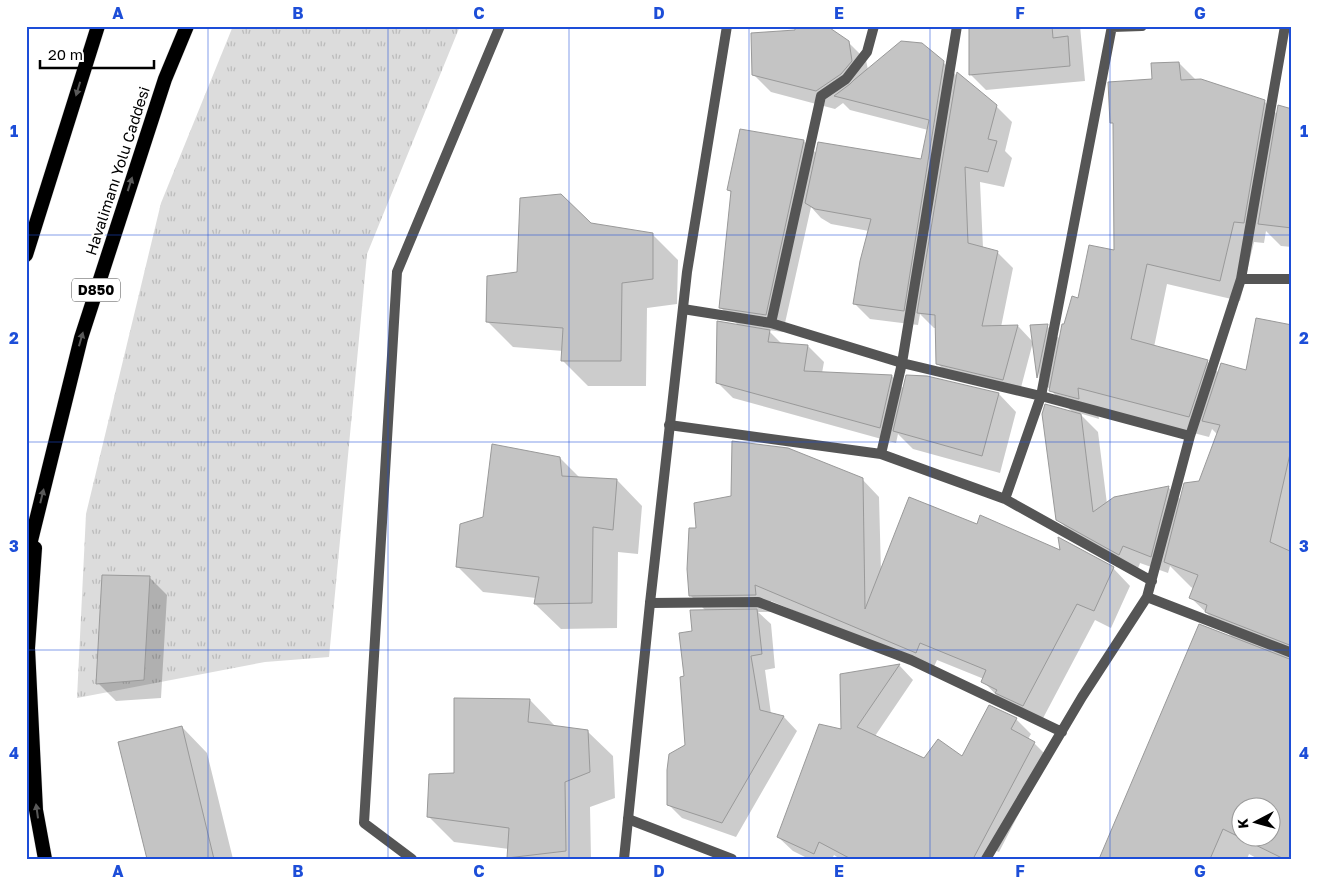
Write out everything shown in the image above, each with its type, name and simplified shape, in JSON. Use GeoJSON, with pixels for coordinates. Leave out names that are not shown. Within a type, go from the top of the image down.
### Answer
{"type":"FeatureCollection","features":[{"type":"Feature","properties":{"kind":"highway"},"geometry":{"type":"LineString","coordinates":[[26,255],[98,26]]}},
{"type":"Feature","properties":{"kind":"highway","name":"Havalimanı Yolu Caddesi"},"geometry":{"type":"LineString","coordinates":[[26,561],[81,338],[165,79],[187,26]]}},
{"type":"Feature","properties":{"kind":"highway"},"geometry":{"type":"LineString","coordinates":[[37,518],[28,648],[36,810],[46,859]]}},
{"type":"Feature","properties":{"kind":"street"},"geometry":{"type":"LineString","coordinates":[[412,859],[364,823],[397,272],[500,26]]}},
{"type":"Feature","properties":{"kind":"street"},"geometry":{"type":"LineString","coordinates":[[624,859],[669,425],[687,272],[727,26]]}},
{"type":"Feature","properties":{"kind":"street"},"geometry":{"type":"LineString","coordinates":[[771,322],[821,96],[846,79],[867,52],[874,26]]}},
{"type":"Feature","properties":{"kind":"street"},"geometry":{"type":"LineString","coordinates":[[881,454],[902,363],[957,26]]}},
{"type":"Feature","properties":{"kind":"street"},"geometry":{"type":"LineString","coordinates":[[1005,499],[1041,396],[1112,27],[1142,26]]}},
{"type":"Feature","properties":{"kind":"street"},"geometry":{"type":"LineString","coordinates":[[986,859],[1082,697],[1147,597],[1190,436],[1242,279],[1285,26]]}},
{"type":"Feature","properties":{"kind":"street"},"geometry":{"type":"LineString","coordinates":[[1242,279],[1292,279]]}},
{"type":"Feature","properties":{"kind":"street"},"geometry":{"type":"LineString","coordinates":[[683,309],[771,322],[902,363],[1041,396],[1190,436]]}},
{"type":"Feature","properties":{"kind":"street"},"geometry":{"type":"LineString","coordinates":[[669,425],[881,454],[1005,499],[1152,581]]}},
{"type":"Feature","properties":{"kind":"street"},"geometry":{"type":"LineString","coordinates":[[1147,597],[1292,654]]}},
{"type":"Feature","properties":{"kind":"street"},"geometry":{"type":"LineString","coordinates":[[650,603],[758,602],[911,660],[1062,732]]}},
{"type":"Feature","properties":{"kind":"street"},"geometry":{"type":"LineString","coordinates":[[628,819],[732,859]]}},
{"type":"Feature","properties":{"kind":"green space"},"geometry":{"type":"Polygon","coordinates":[[[233,26],[460,26],[367,254],[329,657],[265,662],[77,698],[86,514],[161,203],[233,26]]]}},
{"type":"Feature","properties":{"kind":"building"},"geometry":{"type":"Polygon","coordinates":[[[827,26],[849,41],[852,61],[841,74],[816,91],[752,75],[751,33],[795,30],[795,27],[827,26]]]}},
{"type":"Feature","properties":{"kind":"building"},"geometry":{"type":"Polygon","coordinates":[[[969,26],[1052,26],[1053,38],[1068,36],[1070,66],[969,75],[969,26]]]}},
{"type":"Feature","properties":{"kind":"building"},"geometry":{"type":"Polygon","coordinates":[[[901,41],[922,43],[944,61],[904,311],[853,304],[860,261],[871,219],[815,209],[805,203],[818,142],[921,159],[929,120],[834,96],[901,41]]]}},
{"type":"Feature","properties":{"kind":"building"},"geometry":{"type":"Polygon","coordinates":[[[1179,62],[1181,80],[1201,79],[1265,100],[1244,223],[1234,222],[1220,281],[1147,264],[1131,339],[1208,360],[1189,417],[1078,388],[1079,399],[1049,391],[1062,324],[1064,324],[1072,296],[1078,298],[1089,245],[1114,250],[1113,123],[1110,123],[1108,82],[1152,79],[1151,63],[1179,62]]]}},
{"type":"Feature","properties":{"kind":"building"},"geometry":{"type":"Polygon","coordinates":[[[957,72],[997,105],[988,139],[997,141],[988,172],[965,167],[968,243],[998,251],[982,326],[1018,325],[1003,380],[936,364],[935,315],[917,313],[957,72]]]}},
{"type":"Feature","properties":{"kind":"building"},"geometry":{"type":"Polygon","coordinates":[[[1278,105],[1292,109],[1292,228],[1258,224],[1278,105]]]}},
{"type":"Feature","properties":{"kind":"building"},"geometry":{"type":"Polygon","coordinates":[[[740,129],[804,140],[766,315],[719,308],[731,191],[727,190],[740,129]]]}},
{"type":"Feature","properties":{"kind":"building"},"geometry":{"type":"Polygon","coordinates":[[[561,194],[591,223],[653,233],[653,279],[622,283],[621,361],[561,361],[563,328],[486,322],[487,276],[517,272],[520,198],[561,194]]]}},
{"type":"Feature","properties":{"kind":"building"},"geometry":{"type":"Polygon","coordinates":[[[1256,318],[1292,325],[1292,445],[1270,542],[1292,552],[1292,646],[1205,612],[1207,605],[1189,598],[1198,575],[1164,562],[1184,483],[1199,481],[1220,425],[1202,421],[1221,363],[1246,370],[1256,318]]]}},
{"type":"Feature","properties":{"kind":"building"},"geometry":{"type":"Polygon","coordinates":[[[717,321],[770,330],[768,342],[808,345],[804,371],[892,375],[880,428],[716,383],[717,321]]]}},
{"type":"Feature","properties":{"kind":"building"},"geometry":{"type":"Polygon","coordinates":[[[1048,324],[1037,378],[1030,325],[1048,324]]]}},
{"type":"Feature","properties":{"kind":"building"},"geometry":{"type":"Polygon","coordinates":[[[906,375],[927,376],[999,393],[982,456],[893,431],[906,375]]]}},
{"type":"Feature","properties":{"kind":"building"},"geometry":{"type":"Polygon","coordinates":[[[1045,404],[1081,414],[1093,512],[1114,497],[1169,486],[1151,557],[1123,546],[1119,555],[1056,520],[1042,414],[1045,404]]]}},
{"type":"Feature","properties":{"kind":"building"},"geometry":{"type":"Polygon","coordinates":[[[732,441],[788,448],[863,478],[865,609],[909,497],[977,524],[980,515],[1060,550],[1058,537],[1114,567],[1094,611],[1077,604],[1023,706],[995,693],[997,690],[981,682],[986,670],[920,643],[916,653],[755,585],[756,595],[689,596],[687,569],[689,528],[696,528],[694,503],[731,496],[732,441]]]}},
{"type":"Feature","properties":{"kind":"building"},"geometry":{"type":"Polygon","coordinates":[[[492,444],[560,457],[562,476],[617,479],[613,530],[593,527],[592,603],[534,604],[539,577],[456,567],[460,524],[483,517],[492,444]]]}},
{"type":"Feature","properties":{"kind":"building"},"geometry":{"type":"Polygon","coordinates":[[[102,575],[150,576],[144,680],[96,684],[102,575]]]}},
{"type":"Feature","properties":{"kind":"building"},"geometry":{"type":"Polygon","coordinates":[[[757,609],[762,654],[751,656],[760,710],[784,716],[722,823],[667,805],[669,754],[685,745],[680,677],[684,676],[679,633],[692,631],[690,610],[757,609]]]}},
{"type":"Feature","properties":{"kind":"building"},"geometry":{"type":"Polygon","coordinates":[[[1199,624],[1292,660],[1292,859],[1284,859],[1261,848],[1280,848],[1280,798],[1230,798],[1230,832],[1223,829],[1210,859],[1099,859],[1199,624]]]}},
{"type":"Feature","properties":{"kind":"building"},"geometry":{"type":"Polygon","coordinates":[[[900,664],[857,727],[924,758],[938,739],[962,756],[989,705],[1017,718],[1011,729],[1035,742],[973,859],[851,859],[819,842],[814,854],[777,837],[819,724],[841,729],[840,674],[900,664]]]}},
{"type":"Feature","properties":{"kind":"building"},"geometry":{"type":"Polygon","coordinates":[[[454,698],[530,699],[528,722],[588,730],[590,772],[565,782],[566,851],[507,858],[509,828],[427,817],[429,774],[454,773],[454,698]]]}},
{"type":"Feature","properties":{"kind":"building"},"geometry":{"type":"Polygon","coordinates":[[[182,726],[214,859],[147,859],[118,742],[182,726]]]}}]}
